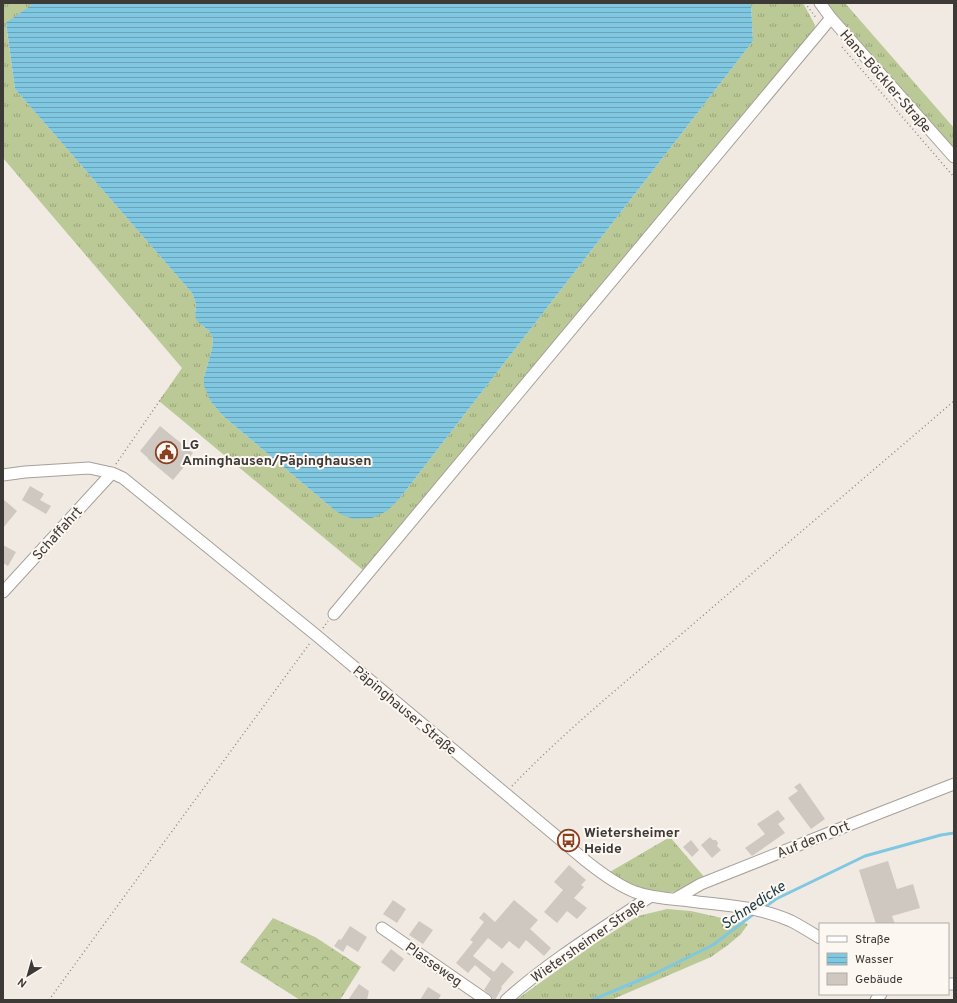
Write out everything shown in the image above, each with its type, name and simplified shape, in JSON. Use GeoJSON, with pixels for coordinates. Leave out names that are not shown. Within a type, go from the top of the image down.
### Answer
{"type":"FeatureCollection","features":[{"type":"Feature","properties":{"kind":"street","name":"Hans-Böckler-Straße"},"geometry":{"type":"LineString","coordinates":[[820,3],[831,18],[954,157]]}},
{"type":"Feature","properties":{"kind":"street"},"geometry":{"type":"LineString","coordinates":[[334,614],[831,18]]}},
{"type":"Feature","properties":{"kind":"street","name":"Päpinghauser Straße"},"geometry":{"type":"LineString","coordinates":[[3,475],[25,472],[89,468],[112,473],[123,478],[316,635],[602,873],[618,884],[635,892],[651,896],[734,906],[769,913],[791,922],[819,937]]}},
{"type":"Feature","properties":{"kind":"street","name":"Schaffahrt"},"geometry":{"type":"LineString","coordinates":[[3,592],[112,473]]}},
{"type":"Feature","properties":{"kind":"street","name":"Auf dem Ort"},"geometry":{"type":"LineString","coordinates":[[675,899],[702,884],[954,784]]}},
{"type":"Feature","properties":{"kind":"street","name":"Wietersheimer Straße"},"geometry":{"type":"LineString","coordinates":[[506,1000],[558,958],[651,896]]}},
{"type":"Feature","properties":{"kind":"street","name":"Plasseweg"},"geometry":{"type":"LineString","coordinates":[[382,928],[486,1000]]}},
{"type":"Feature","properties":{"kind":"path"},"geometry":{"type":"LineString","coordinates":[[805,3],[824,27]]}},
{"type":"Feature","properties":{"kind":"path"},"geometry":{"type":"LineString","coordinates":[[841,47],[954,177]]}},
{"type":"Feature","properties":{"kind":"path"},"geometry":{"type":"LineString","coordinates":[[112,473],[115,464],[163,396]]}},
{"type":"Feature","properties":{"kind":"path"},"geometry":{"type":"LineString","coordinates":[[505,793],[589,714],[954,401]]}},
{"type":"Feature","properties":{"kind":"path"},"geometry":{"type":"LineString","coordinates":[[50,1000],[316,635],[334,614]]}},
{"type":"Feature","properties":{"kind":"green space"},"geometry":{"type":"Polygon","coordinates":[[[3,3],[34,3],[6,24],[15,89],[192,293],[196,304],[195,316],[209,331],[213,338],[212,349],[204,377],[211,402],[223,416],[332,508],[400,498],[753,41],[751,3],[803,3],[815,25],[814,31],[364,571],[159,401],[182,368],[3,158],[3,3]]]}},
{"type":"Feature","properties":{"kind":"green space"},"geometry":{"type":"Polygon","coordinates":[[[825,3],[845,3],[954,128],[954,150],[825,3]]]}},
{"type":"Feature","properties":{"kind":"green space"},"geometry":{"type":"Polygon","coordinates":[[[670,837],[706,879],[683,890],[664,892],[644,889],[625,882],[608,873],[670,837]]]}},
{"type":"Feature","properties":{"kind":"green space"},"geometry":{"type":"Polygon","coordinates":[[[667,909],[691,911],[748,924],[741,934],[711,957],[611,1000],[516,1000],[597,942],[638,916],[667,909]]]}},
{"type":"Feature","properties":{"kind":"green space"},"geometry":{"type":"Polygon","coordinates":[[[273,918],[315,937],[361,967],[340,1000],[300,1000],[240,962],[273,918]]]}},
{"type":"Feature","properties":{"kind":"water"},"geometry":{"type":"Polygon","coordinates":[[[34,3],[751,3],[753,41],[400,498],[387,511],[372,518],[354,519],[342,515],[332,508],[223,416],[211,402],[204,386],[204,377],[212,349],[213,338],[209,331],[197,321],[195,316],[196,304],[192,293],[15,89],[6,23],[34,3]]]}},
{"type":"Feature","properties":{"kind":"building","name":"LG Aminghausen/Päpinghausen"},"geometry":{"type":"Polygon","coordinates":[[[160,426],[193,453],[187,461],[188,462],[173,480],[140,451],[160,426]]]}},
{"type":"Feature","properties":{"kind":"building"},"geometry":{"type":"Polygon","coordinates":[[[30,486],[44,494],[40,500],[51,506],[46,514],[22,500],[30,486]]]}},
{"type":"Feature","properties":{"kind":"building"},"geometry":{"type":"Polygon","coordinates":[[[3,499],[17,511],[3,528],[3,499]]]}},
{"type":"Feature","properties":{"kind":"building"},"geometry":{"type":"Polygon","coordinates":[[[3,545],[16,552],[8,566],[3,563],[3,545]]]}},
{"type":"Feature","properties":{"kind":"building"},"geometry":{"type":"Polygon","coordinates":[[[800,783],[825,819],[811,829],[788,798],[798,791],[794,787],[800,783]]]}},
{"type":"Feature","properties":{"kind":"building"},"geometry":{"type":"Polygon","coordinates":[[[778,810],[785,819],[778,824],[785,833],[752,856],[745,848],[765,834],[757,824],[778,810]]]}},
{"type":"Feature","properties":{"kind":"building"},"geometry":{"type":"Polygon","coordinates":[[[710,837],[713,840],[716,840],[718,843],[717,846],[721,850],[712,858],[701,845],[710,837]]]}},
{"type":"Feature","properties":{"kind":"building"},"geometry":{"type":"Polygon","coordinates":[[[691,840],[699,850],[692,857],[683,847],[691,840]]]}},
{"type":"Feature","properties":{"kind":"building"},"geometry":{"type":"Polygon","coordinates":[[[888,861],[897,889],[913,884],[920,908],[892,916],[895,923],[876,923],[859,870],[888,861]]]}},
{"type":"Feature","properties":{"kind":"building"},"geometry":{"type":"Polygon","coordinates":[[[569,865],[586,880],[581,885],[584,887],[574,898],[587,908],[577,919],[567,911],[557,923],[544,912],[563,890],[554,882],[569,865]]]}},
{"type":"Feature","properties":{"kind":"building"},"geometry":{"type":"Polygon","coordinates":[[[393,900],[406,909],[397,923],[383,914],[393,900]]]}},
{"type":"Feature","properties":{"kind":"building"},"geometry":{"type":"Polygon","coordinates":[[[514,900],[538,920],[530,929],[551,948],[544,956],[526,940],[519,949],[509,941],[502,949],[488,938],[473,956],[494,972],[502,962],[514,972],[501,987],[502,988],[494,1000],[484,990],[491,979],[475,965],[468,973],[456,963],[473,942],[470,940],[484,922],[479,918],[484,912],[495,922],[514,900]]]}},
{"type":"Feature","properties":{"kind":"building"},"geometry":{"type":"Polygon","coordinates":[[[419,921],[433,930],[423,944],[409,935],[419,921]]]}},
{"type":"Feature","properties":{"kind":"building"},"geometry":{"type":"Polygon","coordinates":[[[350,926],[367,937],[358,952],[347,945],[343,952],[334,946],[339,939],[341,940],[350,926]]]}},
{"type":"Feature","properties":{"kind":"building"},"geometry":{"type":"Polygon","coordinates":[[[391,949],[404,959],[394,972],[381,962],[391,949]]]}},
{"type":"Feature","properties":{"kind":"building"},"geometry":{"type":"Polygon","coordinates":[[[359,984],[369,991],[367,1000],[348,1000],[359,984]]]}},
{"type":"Feature","properties":{"kind":"building"},"geometry":{"type":"Polygon","coordinates":[[[428,987],[441,995],[438,1000],[420,1000],[428,987]]]}},
{"type":"Feature","properties":{"kind":"waterway","name":"Schnedicke"},"geometry":{"type":"LineString","coordinates":[[762,909],[776,899],[865,856],[941,835],[954,833]]}},
{"type":"Feature","properties":{"kind":"waterway","name":"Schnedicke"},"geometry":{"type":"LineString","coordinates":[[592,1000],[654,974],[713,945],[755,913]]}},
{"type":"Feature","properties":{"kind":"place","name":"LG Aminghausen/Päpinghausen"},"geometry":{"type":"Point","coordinates":[167,452]}},
{"type":"Feature","properties":{"kind":"place","name":"Wietersheimer Heide"},"geometry":{"type":"Point","coordinates":[568,840]}}]}
